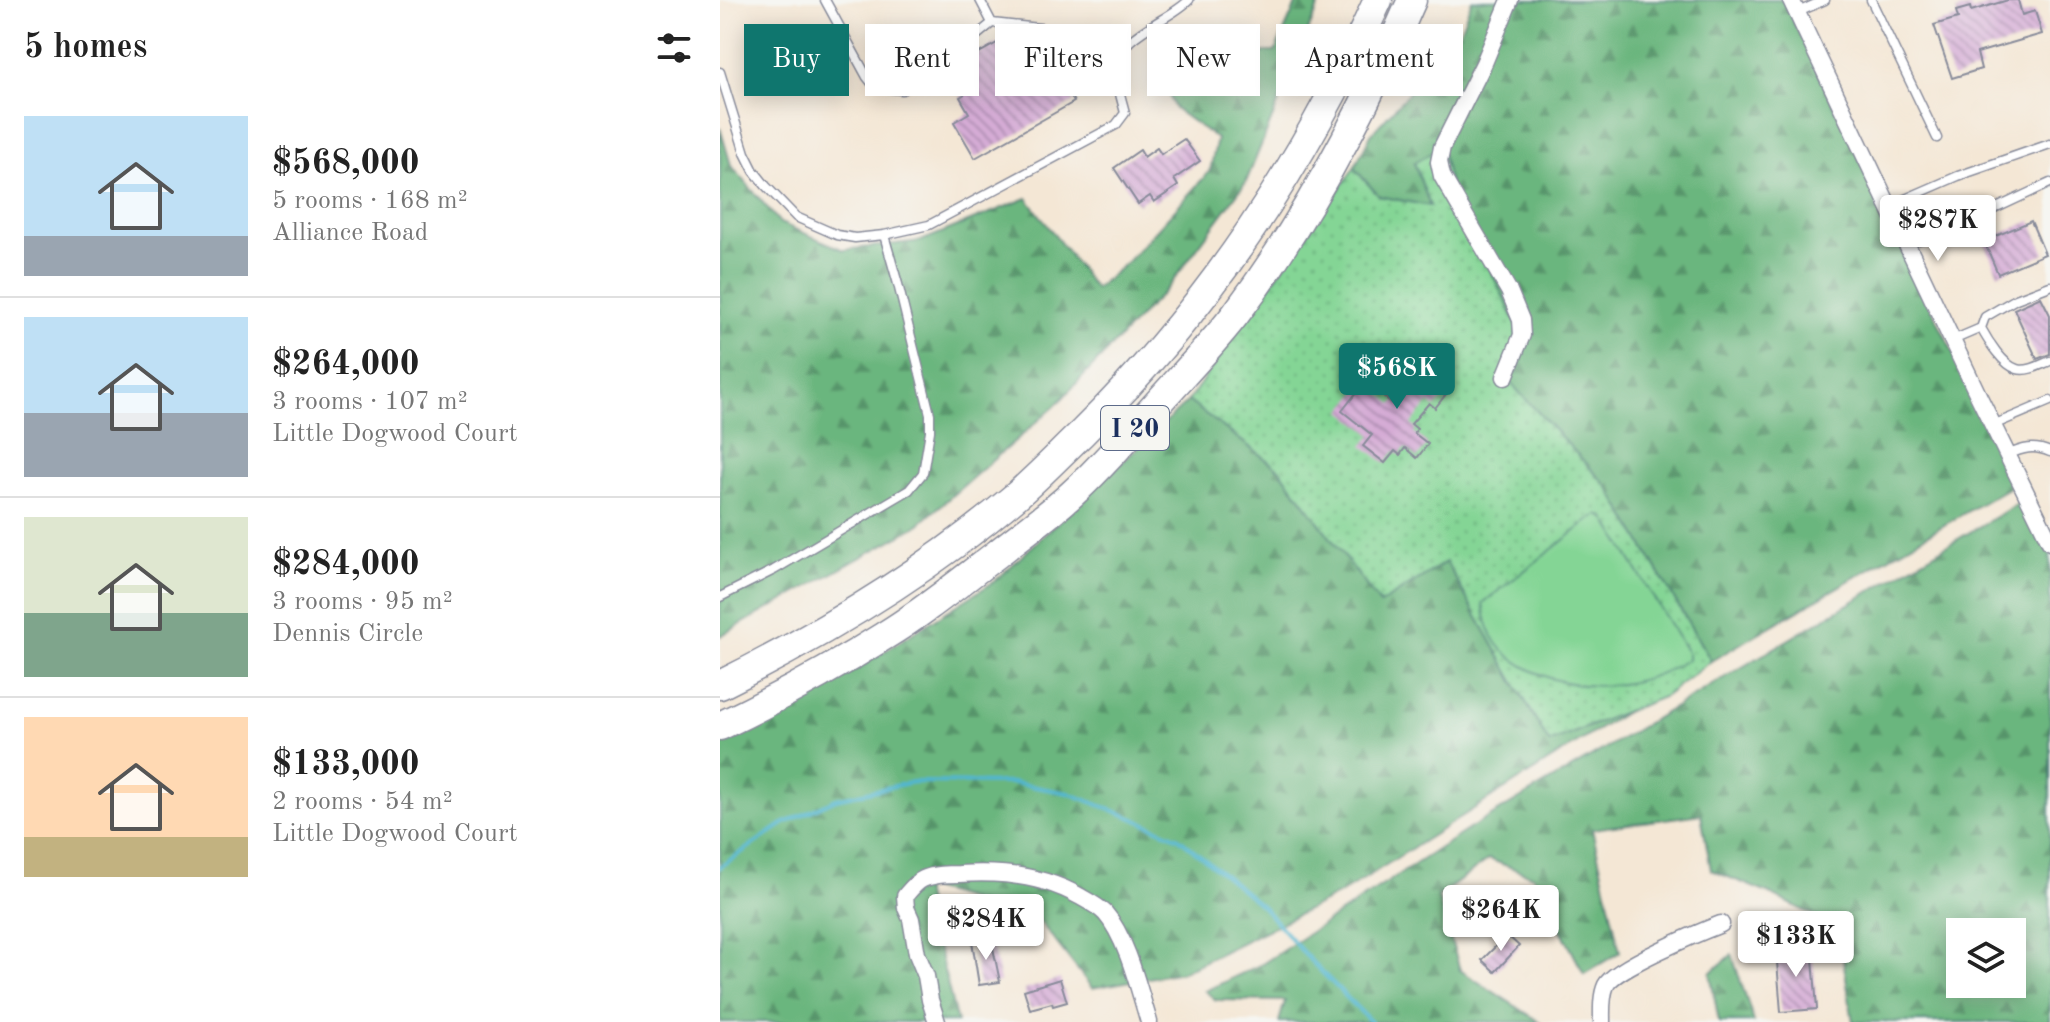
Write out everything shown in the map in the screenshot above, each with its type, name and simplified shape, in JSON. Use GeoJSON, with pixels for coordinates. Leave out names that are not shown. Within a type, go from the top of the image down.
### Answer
{"type":"FeatureCollection","features":[{"type":"Feature","properties":{"kind":"highway","name":"I 20"},"geometry":{"type":"LineString","coordinates":[[720,685],[830,627],[939,555],[1024,488],[1135,380],[1218,278],[1279,189],[1332,96],[1378,0]]}},
{"type":"Feature","properties":{"kind":"highway","name":"I 20"},"geometry":{"type":"LineString","coordinates":[[720,726],[759,707],[911,619],[1038,523],[1100,467],[1235,315],[1304,215],[1383,69],[1412,0]]}},
{"type":"Feature","properties":{"kind":"street"},"geometry":{"type":"LineString","coordinates":[[1505,377],[1522,335],[1521,320],[1509,291],[1442,176],[1439,162],[1442,147],[1478,77],[1510,0]]}},
{"type":"Feature","properties":{"kind":"street"},"geometry":{"type":"LineString","coordinates":[[1794,6],[2049,538]]}},
{"type":"Feature","properties":{"kind":"street"},"geometry":{"type":"LineString","coordinates":[[937,1022],[926,976],[917,954],[905,896],[920,880],[932,876],[979,872],[1038,879],[1093,903],[1116,930],[1149,1022]]}},
{"type":"Feature","properties":{"kind":"street"},"geometry":{"type":"LineString","coordinates":[[1602,1022],[1604,992],[1611,978],[1692,935],[1721,924]]}},
{"type":"Feature","properties":{"kind":"lane"},"geometry":{"type":"LineString","coordinates":[[825,0],[875,87],[902,90],[922,80],[992,23],[1001,24]]}},
{"type":"Feature","properties":{"kind":"lane"},"geometry":{"type":"LineString","coordinates":[[980,0],[992,23]]}},
{"type":"Feature","properties":{"kind":"lane"},"geometry":{"type":"LineString","coordinates":[[1131,41],[1189,0]]}},
{"type":"Feature","properties":{"kind":"lane"},"geometry":{"type":"LineString","coordinates":[[1794,6],[1825,0]]}},
{"type":"Feature","properties":{"kind":"lane"},"geometry":{"type":"LineString","coordinates":[[1871,0],[1937,138]]}},
{"type":"Feature","properties":{"kind":"lane"},"geometry":{"type":"LineString","coordinates":[[720,72],[745,153],[754,171],[796,217],[837,235],[855,238],[929,225],[1116,125],[1125,113],[1122,96]]}},
{"type":"Feature","properties":{"kind":"lane"},"geometry":{"type":"LineString","coordinates":[[1889,206],[1958,176],[2050,144]]}},
{"type":"Feature","properties":{"kind":"lane"},"geometry":{"type":"LineString","coordinates":[[1907,244],[1956,227],[2050,183]]}},
{"type":"Feature","properties":{"kind":"lane"},"geometry":{"type":"LineString","coordinates":[[720,597],[774,570],[909,490],[923,473],[930,414],[884,235]]}},
{"type":"Feature","properties":{"kind":"lane"},"geometry":{"type":"LineString","coordinates":[[1952,340],[1981,328],[1985,317],[2016,299],[2050,286]]}},
{"type":"Feature","properties":{"kind":"lane"},"geometry":{"type":"LineString","coordinates":[[1981,328],[2005,360],[2017,369],[2030,369],[2050,361]]}},
{"type":"Feature","properties":{"kind":"lane"},"geometry":{"type":"LineString","coordinates":[[1993,426],[2050,401]]}},
{"type":"Feature","properties":{"kind":"lane"},"geometry":{"type":"LineString","coordinates":[[2007,455],[2022,448],[2040,448],[2050,452]]}},
{"type":"Feature","properties":{"kind":"green space"},"geometry":{"type":"Polygon","coordinates":[[[1298,0],[1321,0],[1311,24],[1287,24],[1298,0]]]}},
{"type":"Feature","properties":{"kind":"green space"},"geometry":{"type":"Polygon","coordinates":[[[1472,0],[1783,0],[2016,483],[1711,661],[1609,488],[1505,377],[1522,335],[1451,189],[1441,147],[1414,163],[1430,206],[1379,196],[1354,168],[1371,134],[1406,96],[1463,96],[1463,24],[1472,0]]]}},
{"type":"Feature","properties":{"kind":"green space"},"geometry":{"type":"Polygon","coordinates":[[[1276,50],[1276,96],[1281,96],[1246,182],[1169,286],[1054,407],[917,526],[720,636],[720,128],[731,165],[780,223],[844,250],[921,241],[1027,198],[1095,289],[1127,262],[1210,171],[1217,139],[1175,109],[1169,96],[1260,96],[1260,52],[1276,50]]]}},
{"type":"Feature","properties":{"kind":"green space"},"geometry":{"type":"Polygon","coordinates":[[[1442,147],[1521,320],[1506,377],[1609,488],[1711,661],[1665,696],[1549,743],[1446,563],[1380,604],[1279,469],[1188,401],[1354,168],[1379,196],[1430,206],[1414,162],[1442,147]]]}},
{"type":"Feature","properties":{"kind":"green space"},"geometry":{"type":"Polygon","coordinates":[[[1188,401],[1279,469],[1380,604],[1446,562],[1549,743],[1629,710],[1342,893],[1182,972],[1092,988],[1037,918],[923,887],[957,1022],[720,1022],[720,742],[790,711],[995,581],[1188,401]]]}},
{"type":"Feature","properties":{"kind":"green space"},"geometry":{"type":"Polygon","coordinates":[[[2024,500],[2050,554],[2050,1022],[1853,1022],[1838,927],[1711,870],[1701,814],[1592,829],[1620,952],[1584,974],[1533,876],[1489,859],[1438,897],[1460,970],[1540,1022],[1279,1022],[1285,1001],[1216,1000],[1205,991],[1262,964],[1469,829],[2024,500]]]}},
{"type":"Feature","properties":{"kind":"green space"},"geometry":{"type":"Polygon","coordinates":[[[1599,515],[1605,518],[1688,654],[1688,659],[1633,682],[1593,686],[1554,679],[1514,660],[1493,637],[1483,603],[1599,515]]]}},
{"type":"Feature","properties":{"kind":"green space"},"geometry":{"type":"Polygon","coordinates":[[[1732,955],[1754,1022],[1719,1022],[1710,973],[1732,955]]]}},
{"type":"Feature","properties":{"kind":"building"},"geometry":{"type":"Polygon","coordinates":[[[2018,0],[2022,15],[2035,11],[2042,34],[1977,53],[1981,69],[1952,78],[1934,25],[1958,18],[1956,11],[1970,7],[1971,11],[2018,0]]]}},
{"type":"Feature","properties":{"kind":"building"},"geometry":{"type":"Polygon","coordinates":[[[995,44],[995,96],[1071,96],[1074,102],[975,158],[954,122],[969,113],[960,97],[979,96],[979,53],[995,44]]]}},
{"type":"Feature","properties":{"kind":"building"},"geometry":{"type":"Polygon","coordinates":[[[1184,139],[1200,161],[1174,179],[1178,186],[1154,202],[1150,196],[1138,204],[1114,168],[1140,150],[1144,157],[1157,148],[1161,154],[1184,139]]]}},
{"type":"Feature","properties":{"kind":"building"},"geometry":{"type":"Polygon","coordinates":[[[2031,221],[2045,254],[1998,274],[1984,241],[2031,221]]]}},
{"type":"Feature","properties":{"kind":"building"},"geometry":{"type":"Polygon","coordinates":[[[2041,297],[2050,315],[2050,354],[2037,359],[2014,309],[2041,297]]]}},
{"type":"Feature","properties":{"kind":"building"},"geometry":{"type":"Polygon","coordinates":[[[1412,357],[1451,388],[1435,408],[1429,403],[1411,424],[1417,429],[1414,433],[1428,444],[1417,458],[1405,448],[1400,455],[1395,451],[1385,463],[1363,446],[1372,435],[1342,411],[1365,382],[1393,404],[1405,388],[1394,380],[1412,357]]]}},
{"type":"Feature","properties":{"kind":"building"},"geometry":{"type":"Polygon","coordinates":[[[1507,935],[1519,946],[1495,972],[1482,960],[1507,935]]]}},
{"type":"Feature","properties":{"kind":"building"},"geometry":{"type":"Polygon","coordinates":[[[991,938],[1000,982],[979,985],[972,941],[991,938]]]}},
{"type":"Feature","properties":{"kind":"building"},"geometry":{"type":"Polygon","coordinates":[[[1812,946],[1817,1009],[1781,1012],[1776,949],[1812,946]]]}},
{"type":"Feature","properties":{"kind":"building"},"geometry":{"type":"Polygon","coordinates":[[[1060,979],[1067,1002],[1030,1009],[1024,990],[1060,979]]]}},
{"type":"Feature","properties":{"kind":"waterway"},"geometry":{"type":"LineString","coordinates":[[720,867],[783,824],[836,799],[913,782],[1014,783],[1068,793],[1179,838],[1262,906],[1371,1022]]}}]}
